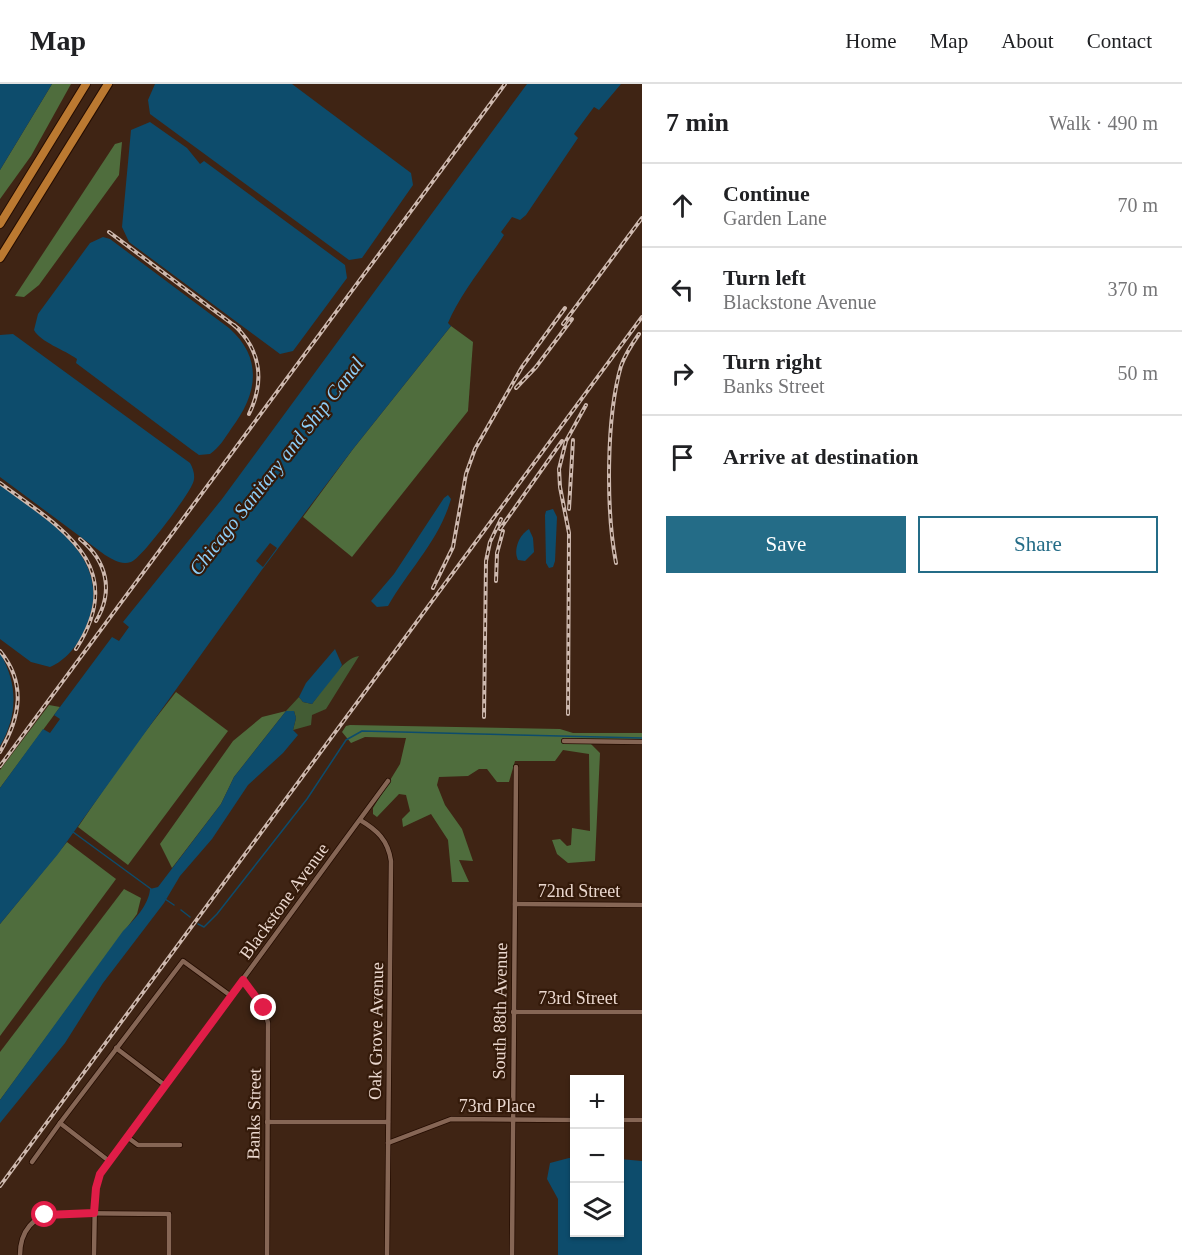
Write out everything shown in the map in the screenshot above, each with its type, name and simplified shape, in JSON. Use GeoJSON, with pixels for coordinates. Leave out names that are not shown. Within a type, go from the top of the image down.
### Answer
{"type":"FeatureCollection","features":[{"type":"Feature","properties":{"kind":"highway"},"geometry":{"type":"LineString","coordinates":[[0,224],[86,84]]}},
{"type":"Feature","properties":{"kind":"highway"},"geometry":{"type":"LineString","coordinates":[[0,258],[108,84]]}},
{"type":"Feature","properties":{"kind":"street"},"geometry":{"type":"LineString","coordinates":[[564,741],[642,742]]}},
{"type":"Feature","properties":{"kind":"street","name":"South 88th Avenue"},"geometry":{"type":"LineString","coordinates":[[512,1255],[516,767]]}},
{"type":"Feature","properties":{"kind":"street","name":"Blackstone Avenue"},"geometry":{"type":"LineString","coordinates":[[94,1255],[94,1213],[98,1181],[109,1161],[388,781]]}},
{"type":"Feature","properties":{"kind":"street","name":"Oak Grove Avenue"},"geometry":{"type":"LineString","coordinates":[[360,819],[381,834],[390,856],[387,1255]]}},
{"type":"Feature","properties":{"kind":"street","name":"72nd Street"},"geometry":{"type":"LineString","coordinates":[[515,904],[642,905]]}},
{"type":"Feature","properties":{"kind":"street"},"geometry":{"type":"LineString","coordinates":[[32,1162],[183,961],[231,996]]}},
{"type":"Feature","properties":{"kind":"street","name":"Banks Street"},"geometry":{"type":"LineString","coordinates":[[243,980],[263,1005],[268,1023],[267,1255]]}},
{"type":"Feature","properties":{"kind":"street","name":"73rd Street"},"geometry":{"type":"LineString","coordinates":[[513,1012],[642,1012]]}},
{"type":"Feature","properties":{"kind":"street"},"geometry":{"type":"LineString","coordinates":[[116,1048],[166,1086]]}},
{"type":"Feature","properties":{"kind":"street","name":"73rd Place"},"geometry":{"type":"LineString","coordinates":[[388,1143],[451,1119],[570,1120]]}},
{"type":"Feature","properties":{"kind":"street"},"geometry":{"type":"LineString","coordinates":[[624,1120],[642,1120]]}},
{"type":"Feature","properties":{"kind":"street"},"geometry":{"type":"LineString","coordinates":[[267,1122],[388,1122]]}},
{"type":"Feature","properties":{"kind":"street"},"geometry":{"type":"LineString","coordinates":[[60,1123],[109,1161]]}},
{"type":"Feature","properties":{"kind":"street"},"geometry":{"type":"LineString","coordinates":[[127,1137],[138,1144],[180,1145]]}},
{"type":"Feature","properties":{"kind":"street"},"geometry":{"type":"LineString","coordinates":[[20,1255],[23,1234],[37,1219],[53,1213],[169,1214],[169,1255]]}},
{"type":"Feature","properties":{"kind":"green space"},"geometry":{"type":"Polygon","coordinates":[[[52,84],[71,84],[31,156],[0,199],[0,170],[52,84]]]}},
{"type":"Feature","properties":{"kind":"green space"},"geometry":{"type":"Polygon","coordinates":[[[122,142],[119,175],[39,285],[24,297],[15,296],[115,144],[122,142]]]}},
{"type":"Feature","properties":{"kind":"green space"},"geometry":{"type":"Polygon","coordinates":[[[451,326],[473,342],[468,411],[352,557],[303,517],[353,449],[451,326]]]}},
{"type":"Feature","properties":{"kind":"green space"},"geometry":{"type":"Polygon","coordinates":[[[359,656],[326,709],[312,715],[311,725],[293,730],[296,718],[294,711],[286,711],[299,697],[303,702],[312,704],[340,668],[346,662],[359,656]]]}},
{"type":"Feature","properties":{"kind":"green space"},"geometry":{"type":"Polygon","coordinates":[[[176,692],[228,731],[128,865],[78,827],[128,754],[176,692]]]}},
{"type":"Feature","properties":{"kind":"green space"},"geometry":{"type":"Polygon","coordinates":[[[49,705],[60,707],[0,788],[0,770],[49,705]]]}},
{"type":"Feature","properties":{"kind":"green space"},"geometry":{"type":"Polygon","coordinates":[[[286,711],[234,777],[221,804],[172,868],[160,844],[233,741],[262,717],[286,711]]]}},
{"type":"Feature","properties":{"kind":"green space"},"geometry":{"type":"Polygon","coordinates":[[[346,726],[560,729],[573,733],[642,733],[642,739],[594,739],[590,743],[600,753],[595,861],[568,863],[557,854],[552,840],[560,839],[567,846],[571,845],[572,828],[590,831],[589,754],[563,750],[555,761],[515,761],[509,782],[497,782],[487,769],[479,769],[468,776],[439,777],[437,785],[445,805],[462,829],[473,861],[459,860],[469,882],[452,882],[448,840],[431,814],[403,827],[402,819],[410,811],[406,795],[399,794],[377,817],[373,814],[373,808],[400,764],[406,738],[365,737],[351,743],[342,732],[346,726]]]}},
{"type":"Feature","properties":{"kind":"green space"},"geometry":{"type":"Polygon","coordinates":[[[67,842],[116,879],[0,1036],[0,924],[67,842]]]}},
{"type":"Feature","properties":{"kind":"green space"},"geometry":{"type":"Polygon","coordinates":[[[124,889],[141,898],[137,914],[0,1100],[0,1052],[124,889]]]}},
{"type":"Feature","properties":{"kind":"water"},"geometry":{"type":"Polygon","coordinates":[[[0,84],[52,84],[0,170],[0,84]]]}},
{"type":"Feature","properties":{"kind":"water"},"geometry":{"type":"Polygon","coordinates":[[[155,84],[292,84],[411,173],[413,185],[362,258],[349,260],[150,114],[148,100],[155,84]]]}},
{"type":"Feature","properties":{"kind":"water","name":"Chicago Sanitary and Ship Canal"},"geometry":{"type":"Polygon","coordinates":[[[527,84],[621,84],[599,110],[594,107],[574,134],[578,138],[526,215],[520,220],[512,217],[501,232],[504,235],[459,301],[448,323],[451,326],[353,449],[261,571],[58,854],[0,924],[0,788],[43,729],[50,733],[60,719],[54,715],[112,637],[119,641],[129,627],[123,622],[222,499],[527,84]]]}},
{"type":"Feature","properties":{"kind":"water"},"geometry":{"type":"Polygon","coordinates":[[[150,122],[187,148],[200,164],[204,161],[345,265],[347,278],[293,351],[280,354],[129,242],[122,227],[131,130],[150,122]]]}},
{"type":"Feature","properties":{"kind":"water"},"geometry":{"type":"Polygon","coordinates":[[[103,237],[110,239],[229,328],[248,352],[253,377],[247,403],[224,439],[210,454],[199,455],[76,363],[77,359],[47,342],[34,330],[38,314],[90,243],[103,237]]]}},
{"type":"Feature","properties":{"kind":"water"},"geometry":{"type":"Polygon","coordinates":[[[13,334],[190,463],[194,480],[188,492],[153,539],[131,562],[121,562],[105,555],[0,477],[0,335],[13,334]]]}},
{"type":"Feature","properties":{"kind":"water"},"geometry":{"type":"Polygon","coordinates":[[[0,485],[57,528],[73,544],[85,563],[92,583],[92,606],[84,631],[66,657],[50,667],[31,662],[0,639],[0,485]]]}},
{"type":"Feature","properties":{"kind":"water"},"geometry":{"type":"Polygon","coordinates":[[[448,495],[451,499],[446,514],[431,542],[388,606],[377,607],[371,601],[394,574],[448,495]]]}},
{"type":"Feature","properties":{"kind":"water"},"geometry":{"type":"Polygon","coordinates":[[[553,509],[557,517],[555,561],[553,567],[549,568],[546,563],[545,515],[546,511],[553,509]]]}},
{"type":"Feature","properties":{"kind":"water"},"geometry":{"type":"Polygon","coordinates":[[[529,529],[533,538],[534,552],[525,561],[518,560],[516,552],[518,543],[529,529]]]}},
{"type":"Feature","properties":{"kind":"water"},"geometry":{"type":"Polygon","coordinates":[[[335,649],[342,665],[339,670],[312,704],[303,702],[299,697],[306,683],[335,649]]]}},
{"type":"Feature","properties":{"kind":"water"},"geometry":{"type":"Polygon","coordinates":[[[0,653],[10,676],[14,700],[10,723],[0,746],[0,653]]]}},
{"type":"Feature","properties":{"kind":"water"},"geometry":{"type":"Polygon","coordinates":[[[286,711],[294,711],[296,718],[293,730],[298,735],[283,753],[248,785],[212,839],[180,876],[164,903],[103,983],[65,1043],[0,1123],[0,1100],[123,931],[140,912],[147,901],[150,889],[158,887],[221,804],[234,777],[286,711]]]}},
{"type":"Feature","properties":{"kind":"water"},"geometry":{"type":"Polygon","coordinates":[[[570,1158],[570,1237],[624,1237],[624,1159],[642,1161],[642,1255],[558,1255],[558,1199],[547,1179],[550,1163],[570,1158]]]}},
{"type":"Feature","properties":{"kind":"pier"},"geometry":{"type":"Polygon","coordinates":[[[270,543],[277,548],[263,567],[256,561],[270,543]]]}},
{"type":"Feature","properties":{"kind":"waterway"},"geometry":{"type":"LineString","coordinates":[[198,924],[204,927],[217,914],[307,799],[346,740],[362,731],[642,738]]}},
{"type":"Feature","properties":{"kind":"waterway"},"geometry":{"type":"LineString","coordinates":[[73,832],[151,889]]}},
{"type":"Feature","properties":{"kind":"waterway"},"geometry":{"type":"LineString","coordinates":[[165,899],[174,905]]}},
{"type":"Feature","properties":{"kind":"waterway"},"geometry":{"type":"LineString","coordinates":[[181,910],[190,917]]}},
{"type":"Feature","properties":{"kind":"railway"},"geometry":{"type":"LineString","coordinates":[[0,766],[505,84]]}},
{"type":"Feature","properties":{"kind":"railway"},"geometry":{"type":"LineString","coordinates":[[563,324],[642,218]]}},
{"type":"Feature","properties":{"kind":"railway"},"geometry":{"type":"LineString","coordinates":[[109,232],[239,329]]}},
{"type":"Feature","properties":{"kind":"railway"},"geometry":{"type":"LineString","coordinates":[[433,588],[453,547],[466,474],[475,449],[522,367],[565,308]]}},
{"type":"Feature","properties":{"kind":"railway"},"geometry":{"type":"LineString","coordinates":[[0,1186],[642,317]]}},
{"type":"Feature","properties":{"kind":"railway"},"geometry":{"type":"LineString","coordinates":[[516,388],[536,367],[572,319]]}},
{"type":"Feature","properties":{"kind":"railway"},"geometry":{"type":"LineString","coordinates":[[234,325],[250,345],[258,366],[257,390],[249,414]]}},
{"type":"Feature","properties":{"kind":"railway"},"geometry":{"type":"LineString","coordinates":[[616,563],[609,491],[612,411],[621,366],[639,334]]}},
{"type":"Feature","properties":{"kind":"railway"},"geometry":{"type":"LineString","coordinates":[[568,714],[569,533],[559,469],[566,441],[586,405]]}},
{"type":"Feature","properties":{"kind":"railway"},"geometry":{"type":"LineString","coordinates":[[569,509],[573,440]]}},
{"type":"Feature","properties":{"kind":"railway"},"geometry":{"type":"LineString","coordinates":[[500,529],[562,441]]}},
{"type":"Feature","properties":{"kind":"railway"},"geometry":{"type":"LineString","coordinates":[[0,483],[65,533],[81,551],[92,571],[95,594],[91,620],[76,649]]}},
{"type":"Feature","properties":{"kind":"railway"},"geometry":{"type":"LineString","coordinates":[[484,717],[486,561],[490,542],[501,519]]}},
{"type":"Feature","properties":{"kind":"railway"},"geometry":{"type":"LineString","coordinates":[[496,581],[497,553],[503,531]]}},
{"type":"Feature","properties":{"kind":"railway"},"geometry":{"type":"LineString","coordinates":[[80,539],[96,557],[105,577],[105,599],[96,621]]}},
{"type":"Feature","properties":{"kind":"railway"},"geometry":{"type":"LineString","coordinates":[[0,651],[9,663],[14,676],[18,701],[12,727],[0,752]]}},
{"type":"Feature","properties":{"kind":"route"},"geometry":{"type":"LineString","coordinates":[[45,1215],[94,1213],[96,1188],[100,1174],[243,980],[264,1008]]}}]}
